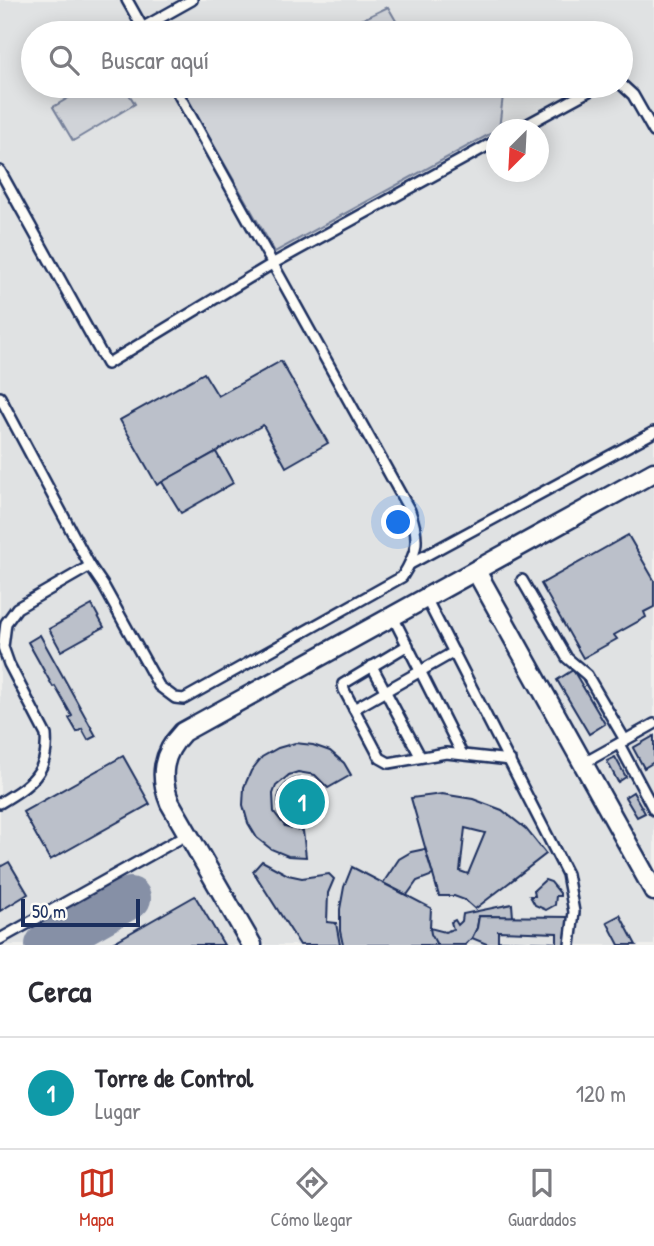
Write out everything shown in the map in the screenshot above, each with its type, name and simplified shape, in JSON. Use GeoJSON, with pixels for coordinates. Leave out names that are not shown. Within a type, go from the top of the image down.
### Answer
{"type":"FeatureCollection","features":[{"type":"Feature","properties":{"kind":"street"},"geometry":{"type":"LineString","coordinates":[[252,945],[190,833],[170,803],[164,788],[164,762],[175,741],[183,732],[654,472]]}},
{"type":"Feature","properties":{"kind":"street"},"geometry":{"type":"LineString","coordinates":[[476,572],[654,891]]}},
{"type":"Feature","properties":{"kind":"lane"},"geometry":{"type":"LineString","coordinates":[[127,0],[139,21]]}},
{"type":"Feature","properties":{"kind":"lane"},"geometry":{"type":"LineString","coordinates":[[159,21],[192,0]]}},
{"type":"Feature","properties":{"kind":"lane"},"geometry":{"type":"LineString","coordinates":[[633,94],[654,132]]}},
{"type":"Feature","properties":{"kind":"lane"},"geometry":{"type":"LineString","coordinates":[[0,397],[90,566],[159,686],[175,698],[184,699],[402,577],[410,564],[417,544],[417,533],[410,511],[181,98]]}},
{"type":"Feature","properties":{"kind":"lane"},"geometry":{"type":"LineString","coordinates":[[537,119],[576,98]]}},
{"type":"Feature","properties":{"kind":"lane"},"geometry":{"type":"LineString","coordinates":[[0,171],[107,365],[272,264],[486,146]]}},
{"type":"Feature","properties":{"kind":"lane"},"geometry":{"type":"LineString","coordinates":[[410,564],[654,432]]}},
{"type":"Feature","properties":{"kind":"lane"},"geometry":{"type":"LineString","coordinates":[[0,803],[33,781],[41,769],[47,747],[46,735],[3,647],[6,623],[17,608],[90,566]]}},
{"type":"Feature","properties":{"kind":"lane"},"geometry":{"type":"LineString","coordinates":[[522,580],[566,658],[587,675],[654,810]]}},
{"type":"Feature","properties":{"kind":"lane"},"geometry":{"type":"LineString","coordinates":[[426,598],[567,874],[574,912],[570,945]]}},
{"type":"Feature","properties":{"kind":"lane"},"geometry":{"type":"LineString","coordinates":[[393,617],[462,754]]}},
{"type":"Feature","properties":{"kind":"lane"},"geometry":{"type":"LineString","coordinates":[[408,645],[343,684],[382,761],[389,763],[420,756],[462,754],[483,759],[510,760]]}},
{"type":"Feature","properties":{"kind":"lane"},"geometry":{"type":"LineString","coordinates":[[354,709],[454,652]]}},
{"type":"Feature","properties":{"kind":"lane"},"geometry":{"type":"LineString","coordinates":[[372,666],[420,756]]}},
{"type":"Feature","properties":{"kind":"lane"},"geometry":{"type":"LineString","coordinates":[[584,763],[654,724]]}},
{"type":"Feature","properties":{"kind":"lane"},"geometry":{"type":"LineString","coordinates":[[0,939],[190,833]]}},
{"type":"Feature","properties":{"kind":"shaded area"},"geometry":{"type":"Polygon","coordinates":[[[0,0],[654,0],[654,945],[0,945],[0,0]]]}},
{"type":"Feature","properties":{"kind":"shaded area"},"geometry":{"type":"Polygon","coordinates":[[[388,7],[396,21],[359,21],[388,7]]]}},
{"type":"Feature","properties":{"kind":"shaded area"},"geometry":{"type":"Polygon","coordinates":[[[68,98],[131,98],[135,104],[73,141],[53,107],[68,98]]]}},
{"type":"Feature","properties":{"kind":"shaded area"},"geometry":{"type":"Polygon","coordinates":[[[187,98],[503,98],[500,119],[486,119],[486,136],[275,252],[187,98]]]}},
{"type":"Feature","properties":{"kind":"building"},"geometry":{"type":"Polygon","coordinates":[[[281,361],[328,443],[286,467],[263,425],[157,485],[120,420],[204,373],[218,396],[281,361]]]}},
{"type":"Feature","properties":{"kind":"building"},"geometry":{"type":"Polygon","coordinates":[[[216,452],[233,483],[181,513],[162,482],[216,452]]]}},
{"type":"Feature","properties":{"kind":"building"},"geometry":{"type":"Polygon","coordinates":[[[628,535],[654,580],[654,607],[644,612],[646,617],[614,635],[617,639],[583,658],[541,584],[628,535]]]}},
{"type":"Feature","properties":{"kind":"building"},"geometry":{"type":"Polygon","coordinates":[[[92,605],[104,627],[61,651],[49,629],[92,605]]]}},
{"type":"Feature","properties":{"kind":"building"},"geometry":{"type":"Polygon","coordinates":[[[40,635],[96,736],[88,740],[82,729],[77,732],[69,718],[72,716],[28,642],[40,635]]]}},
{"type":"Feature","properties":{"kind":"building"},"geometry":{"type":"Polygon","coordinates":[[[573,670],[605,724],[589,734],[557,680],[573,670]]]}},
{"type":"Feature","properties":{"kind":"building"},"geometry":{"type":"Polygon","coordinates":[[[654,736],[654,762],[644,768],[633,748],[654,736]]]}},
{"type":"Feature","properties":{"kind":"building"},"geometry":{"type":"Polygon","coordinates":[[[295,743],[330,751],[344,763],[351,775],[328,788],[315,775],[298,772],[289,775],[276,786],[273,794],[274,812],[285,826],[303,831],[306,857],[288,856],[271,849],[257,838],[248,823],[243,805],[244,787],[251,771],[262,757],[295,743]]]}},
{"type":"Feature","properties":{"kind":"building"},"geometry":{"type":"Polygon","coordinates":[[[123,756],[150,804],[50,860],[23,812],[123,756]]]}},
{"type":"Feature","properties":{"kind":"building"},"geometry":{"type":"Polygon","coordinates":[[[615,757],[626,777],[618,782],[607,761],[615,757]]]}},
{"type":"Feature","properties":{"kind":"building"},"geometry":{"type":"Polygon","coordinates":[[[302,778],[319,785],[326,802],[319,819],[302,826],[285,819],[278,802],[285,785],[302,778]]]}},
{"type":"Feature","properties":{"kind":"building"},"geometry":{"type":"Polygon","coordinates":[[[633,792],[645,813],[637,817],[625,797],[633,792]]]}},
{"type":"Feature","properties":{"kind":"building"},"geometry":{"type":"Polygon","coordinates":[[[442,794],[473,799],[502,810],[526,829],[546,854],[475,909],[465,900],[454,896],[439,896],[411,798],[442,794]],[[465,828],[460,871],[468,874],[485,833],[465,828]]]}},
{"type":"Feature","properties":{"kind":"building"},"geometry":{"type":"Polygon","coordinates":[[[425,849],[433,875],[417,881],[407,895],[383,883],[399,859],[411,852],[425,849]]]}},
{"type":"Feature","properties":{"kind":"building"},"geometry":{"type":"Polygon","coordinates":[[[262,861],[288,875],[302,878],[329,874],[334,879],[328,893],[327,922],[336,923],[340,945],[300,945],[253,871],[262,861]]]}},
{"type":"Feature","properties":{"kind":"building"},"geometry":{"type":"Polygon","coordinates":[[[9,862],[28,894],[0,911],[0,867],[9,862]]]}},
{"type":"Feature","properties":{"kind":"building"},"geometry":{"type":"Polygon","coordinates":[[[352,867],[431,908],[430,928],[437,945],[343,945],[340,909],[344,887],[352,867]]]}},
{"type":"Feature","properties":{"kind":"building"},"geometry":{"type":"Polygon","coordinates":[[[545,880],[551,882],[560,893],[560,896],[556,896],[555,905],[546,910],[535,905],[530,896],[535,896],[534,890],[545,880]]]}},
{"type":"Feature","properties":{"kind":"building"},"geometry":{"type":"Polygon","coordinates":[[[195,896],[224,945],[109,945],[195,896]]]}},
{"type":"Feature","properties":{"kind":"building"},"geometry":{"type":"Polygon","coordinates":[[[512,904],[513,917],[479,916],[477,928],[465,945],[437,945],[431,934],[430,928],[445,932],[453,929],[451,922],[455,920],[458,925],[463,914],[512,904]]]}},
{"type":"Feature","properties":{"kind":"building"},"geometry":{"type":"Polygon","coordinates":[[[620,915],[636,945],[619,945],[607,922],[620,915]]]}},
{"type":"Feature","properties":{"kind":"building"},"geometry":{"type":"Polygon","coordinates":[[[479,916],[569,917],[565,945],[489,945],[472,938],[479,916]],[[498,931],[498,941],[557,943],[557,933],[498,931]]]}},
{"type":"Feature","properties":{"kind":"taxiway"},"geometry":{"type":"LineString","coordinates":[[46,945],[130,898]]}},
{"type":"Feature","properties":{"kind":"place","name":"Torre de Control"},"geometry":{"type":"Point","coordinates":[302,802]}}]}
